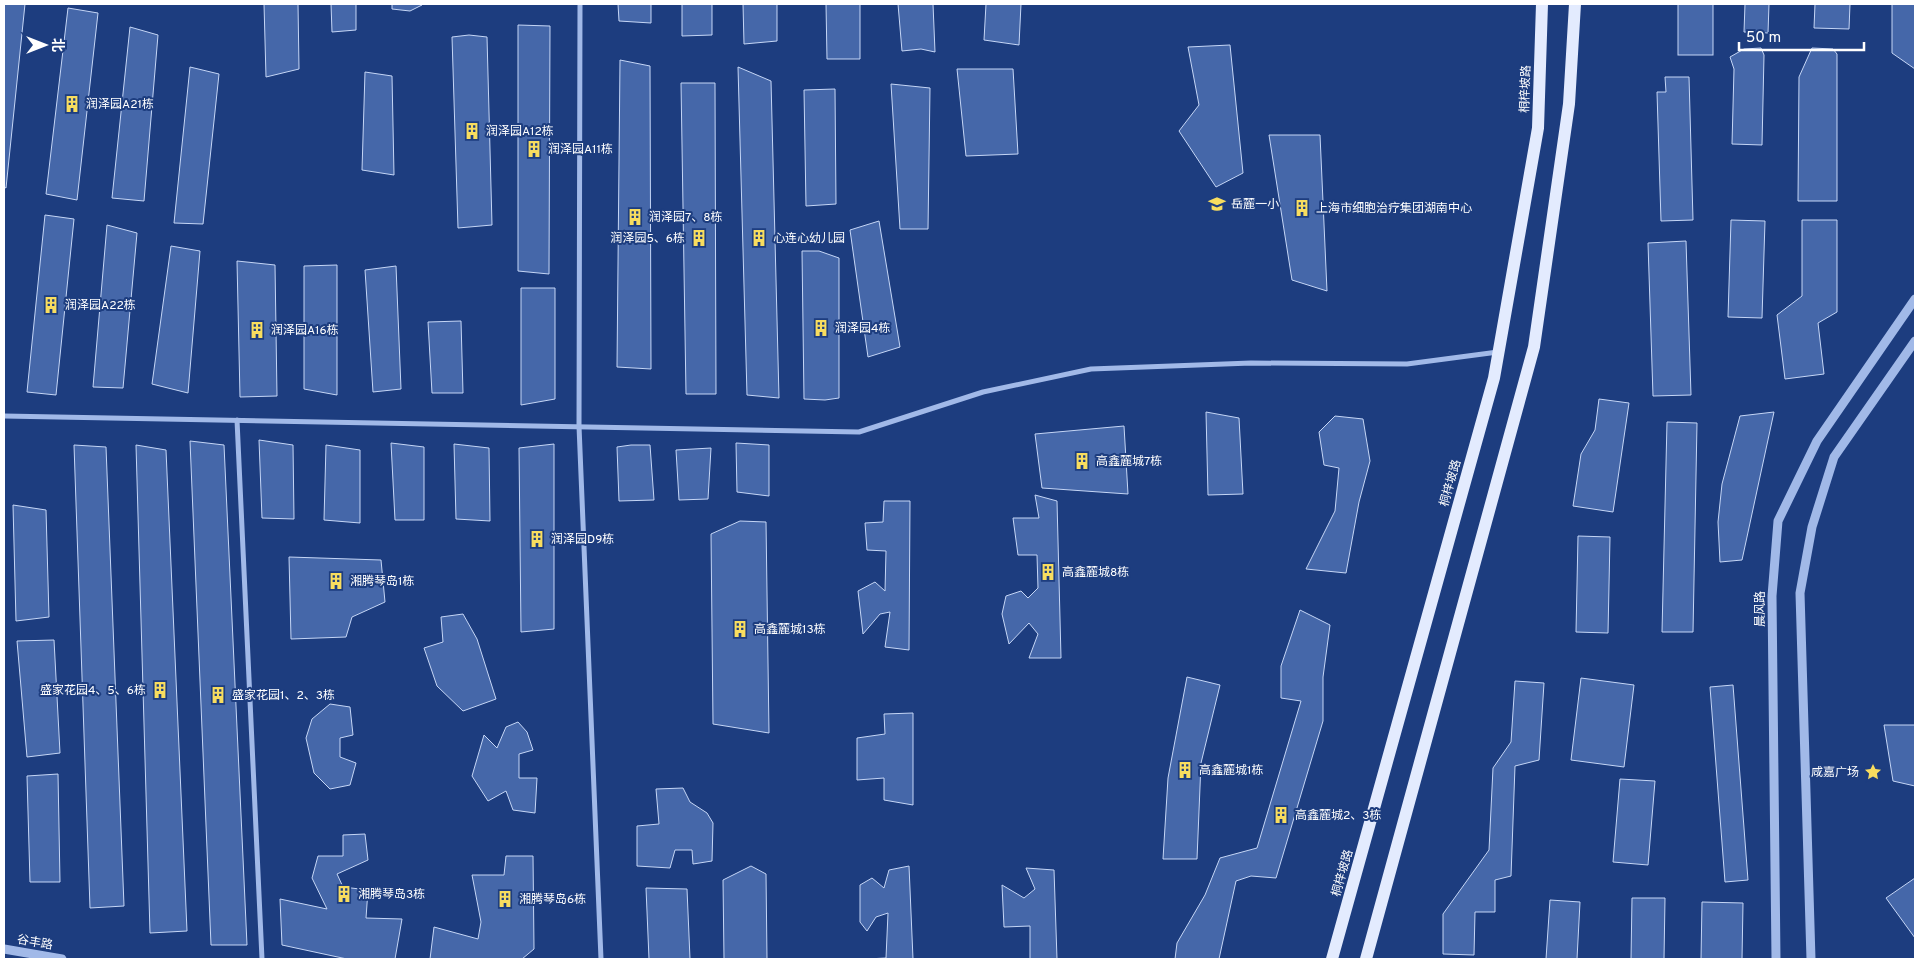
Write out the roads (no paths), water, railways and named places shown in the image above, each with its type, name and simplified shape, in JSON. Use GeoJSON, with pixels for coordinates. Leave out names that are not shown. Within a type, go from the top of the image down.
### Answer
{"type":"FeatureCollection","features":[{"type":"Feature","properties":{"kind":"main road","name":"桐梓坡路"},"geometry":{"type":"LineString","coordinates":[[1332,959],[1491,387],[1538,128],[1542,4]]}},
{"type":"Feature","properties":{"kind":"main road"},"geometry":{"type":"LineString","coordinates":[[1366,959],[1534,347],[1569,104],[1575,4]]}},
{"type":"Feature","properties":{"kind":"street"},"geometry":{"type":"LineString","coordinates":[[580,4],[579,426],[601,959]]}},
{"type":"Feature","properties":{"kind":"street","name":"晨风路"},"geometry":{"type":"LineString","coordinates":[[1776,959],[1772,596],[1778,521],[1817,441],[1915,299]]}},
{"type":"Feature","properties":{"kind":"street"},"geometry":{"type":"LineString","coordinates":[[1810,959],[1800,593],[1812,527],[1834,457],[1915,341]]}},
{"type":"Feature","properties":{"kind":"street"},"geometry":{"type":"LineString","coordinates":[[4,416],[859,432],[983,392],[1091,369],[1251,363],[1407,364],[1498,352]]}},
{"type":"Feature","properties":{"kind":"street"},"geometry":{"type":"LineString","coordinates":[[237,420],[262,959]]}},
{"type":"Feature","properties":{"kind":"street","name":"谷丰路"},"geometry":{"type":"LineString","coordinates":[[4,949],[62,959]]}},
{"type":"Feature","properties":{"kind":"place","name":"润泽园A21栋"},"geometry":{"type":"Point","coordinates":[72,104]}},
{"type":"Feature","properties":{"kind":"place","name":"润泽园A12栋"},"geometry":{"type":"Point","coordinates":[472,131]}},
{"type":"Feature","properties":{"kind":"place","name":"润泽园A11栋"},"geometry":{"type":"Point","coordinates":[534,149]}},
{"type":"Feature","properties":{"kind":"place","name":"岳麓一小"},"geometry":{"type":"Point","coordinates":[1217,204]}},
{"type":"Feature","properties":{"kind":"place","name":"上海市细胞治疗集团湖南中心"},"geometry":{"type":"Point","coordinates":[1302,208]}},
{"type":"Feature","properties":{"kind":"place","name":"润泽园7、8栋"},"geometry":{"type":"Point","coordinates":[635,217]}},
{"type":"Feature","properties":{"kind":"place","name":"润泽园5、6栋"},"geometry":{"type":"Point","coordinates":[699,238]}},
{"type":"Feature","properties":{"kind":"place","name":"心连心幼儿园"},"geometry":{"type":"Point","coordinates":[759,238]}},
{"type":"Feature","properties":{"kind":"place","name":"润泽园A22栋"},"geometry":{"type":"Point","coordinates":[51,305]}},
{"type":"Feature","properties":{"kind":"place","name":"润泽园4栋"},"geometry":{"type":"Point","coordinates":[821,328]}},
{"type":"Feature","properties":{"kind":"place","name":"润泽园A16栋"},"geometry":{"type":"Point","coordinates":[257,330]}},
{"type":"Feature","properties":{"kind":"place","name":"高鑫麓城7栋"},"geometry":{"type":"Point","coordinates":[1082,461]}},
{"type":"Feature","properties":{"kind":"place","name":"润泽园D9栋"},"geometry":{"type":"Point","coordinates":[537,539]}},
{"type":"Feature","properties":{"kind":"place","name":"高鑫麓城8栋"},"geometry":{"type":"Point","coordinates":[1048,572]}},
{"type":"Feature","properties":{"kind":"place","name":"湘腾琴岛1栋"},"geometry":{"type":"Point","coordinates":[336,581]}},
{"type":"Feature","properties":{"kind":"place","name":"高鑫麓城13栋"},"geometry":{"type":"Point","coordinates":[740,629]}},
{"type":"Feature","properties":{"kind":"place","name":"盛家花园4、5、6栋"},"geometry":{"type":"Point","coordinates":[160,690]}},
{"type":"Feature","properties":{"kind":"place","name":"盛家花园1、2、3栋"},"geometry":{"type":"Point","coordinates":[218,695]}},
{"type":"Feature","properties":{"kind":"place","name":"高鑫麓城1栋"},"geometry":{"type":"Point","coordinates":[1185,770]}},
{"type":"Feature","properties":{"kind":"place","name":"咸嘉广场"},"geometry":{"type":"Point","coordinates":[1873,772]}},
{"type":"Feature","properties":{"kind":"place","name":"高鑫麓城2、3栋"},"geometry":{"type":"Point","coordinates":[1281,815]}},
{"type":"Feature","properties":{"kind":"place","name":"湘腾琴岛3栋"},"geometry":{"type":"Point","coordinates":[344,894]}},
{"type":"Feature","properties":{"kind":"place","name":"湘腾琴岛6栋"},"geometry":{"type":"Point","coordinates":[505,899]}}]}
